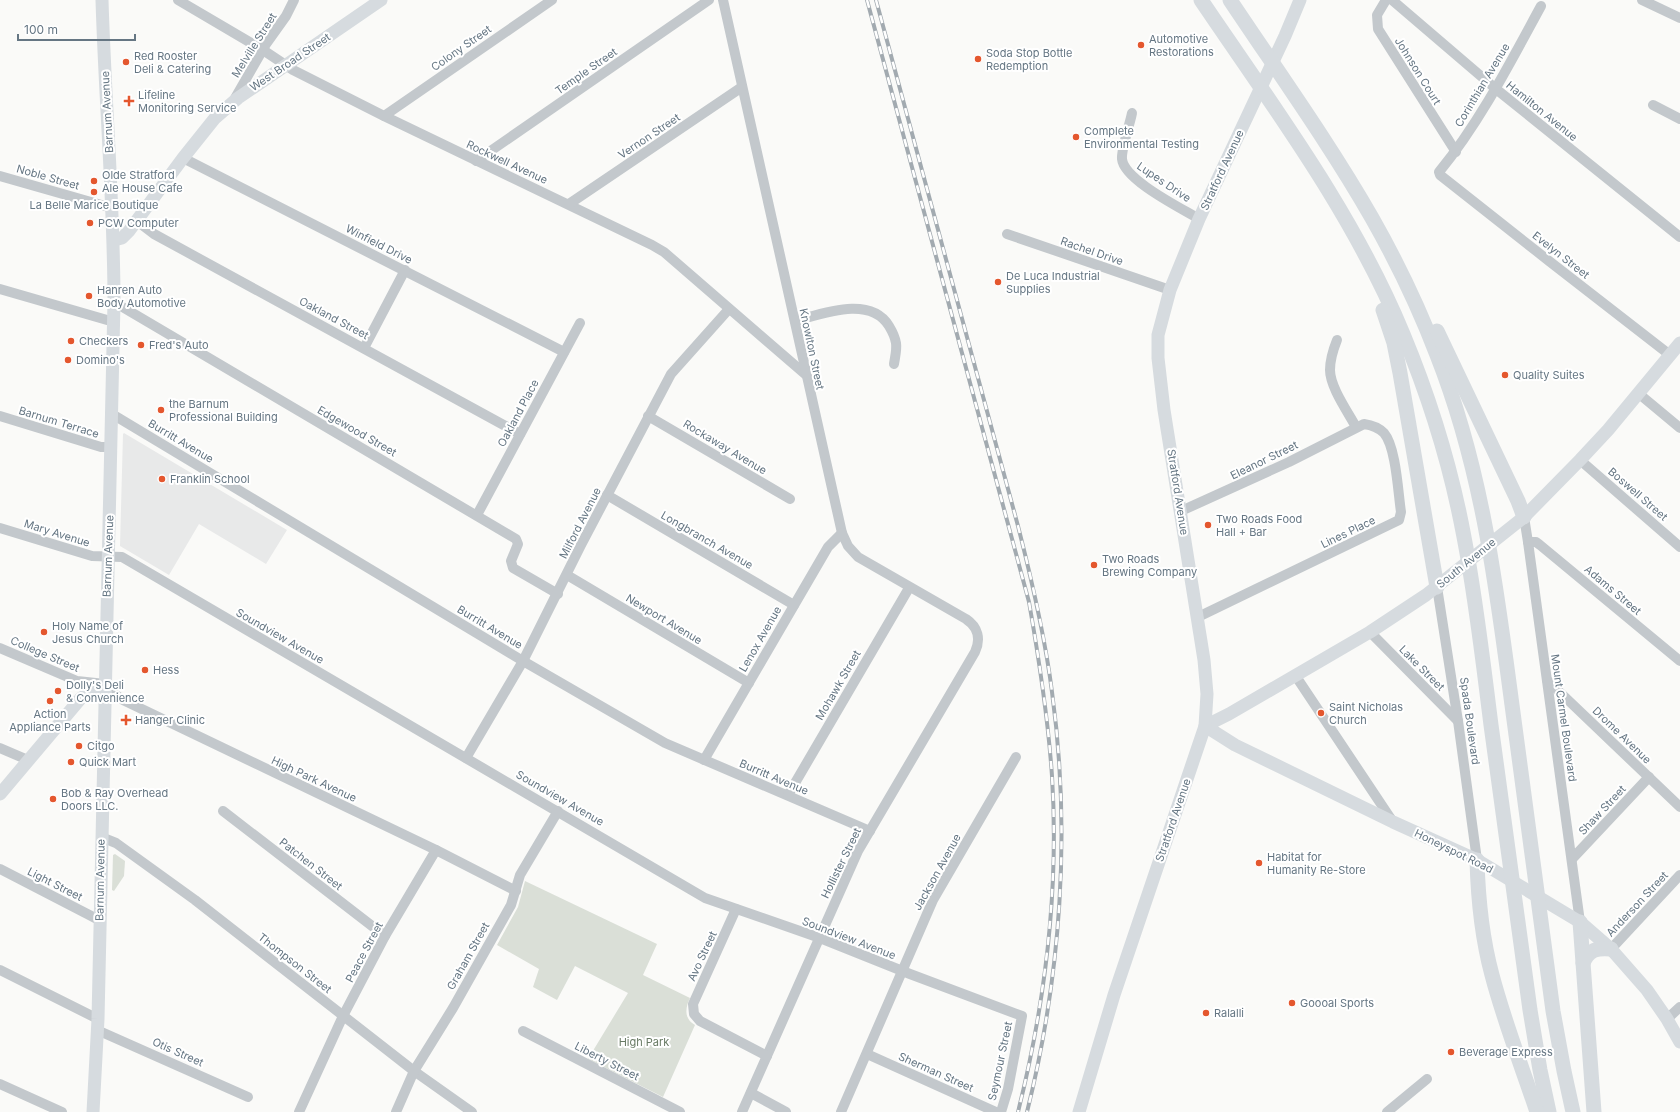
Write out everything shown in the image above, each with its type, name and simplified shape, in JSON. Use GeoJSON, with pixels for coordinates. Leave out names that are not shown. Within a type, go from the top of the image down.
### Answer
{"type":"FeatureCollection","features":[{"type":"Feature","properties":{"kind":"highway"},"geometry":{"type":"LineString","coordinates":[[1201,0],[1318,174],[1349,225],[1387,298],[1413,359],[1442,444],[1464,536],[1474,593],[1534,1041],[1549,1112]]}},
{"type":"Feature","properties":{"kind":"highway"},"geometry":{"type":"LineString","coordinates":[[1230,0],[1342,167],[1411,280],[1444,344],[1518,501],[1524,517]]}},
{"type":"Feature","properties":{"kind":"highway"},"geometry":{"type":"LineString","coordinates":[[1373,219],[1401,272],[1440,362],[1468,448],[1485,519],[1495,576],[1558,1040],[1573,1112]]}},
{"type":"Feature","properties":{"kind":"highway"},"geometry":{"type":"LineString","coordinates":[[1349,225],[1385,316],[1394,343],[1437,587]]}},
{"type":"Feature","properties":{"kind":"highway"},"geometry":{"type":"LineString","coordinates":[[1477,860],[1478,896],[1486,951],[1492,975],[1537,1112]]}},
{"type":"Feature","properties":{"kind":"highway"},"geometry":{"type":"LineString","coordinates":[[1580,922],[1594,1112]]}},
{"type":"Feature","properties":{"kind":"highway"},"geometry":{"type":"LineString","coordinates":[[1582,963],[1586,955],[1592,950],[1599,948],[1611,949]]}},
{"type":"Feature","properties":{"kind":"main road","name":"Barnum Avenue"},"geometry":{"type":"LineString","coordinates":[[93,1112],[97,1025],[114,322],[114,240],[104,67],[102,0]]}},
{"type":"Feature","properties":{"kind":"main road","name":"West Broad Street"},"geometry":{"type":"LineString","coordinates":[[114,240],[125,236],[214,118],[233,103],[381,0]]}},
{"type":"Feature","properties":{"kind":"main road","name":"Stratford Avenue"},"geometry":{"type":"LineString","coordinates":[[1079,1112],[1112,1001],[1206,726],[1206,684],[1198,617],[1164,410],[1158,358],[1160,328],[1170,290],[1199,219],[1285,36],[1300,0]]}},
{"type":"Feature","properties":{"kind":"main road","name":"South Avenue"},"geometry":{"type":"LineString","coordinates":[[1206,726],[1370,632],[1437,587],[1524,517],[1580,460],[1680,343]]}},
{"type":"Feature","properties":{"kind":"main road"},"geometry":{"type":"LineString","coordinates":[[0,794],[81,698],[105,684]]}},
{"type":"Feature","properties":{"kind":"main road","name":"Honeyspot Road"},"geometry":{"type":"LineString","coordinates":[[1206,726],[1226,741],[1393,822],[1477,860],[1580,922],[1611,949],[1647,990],[1680,1042]]}},
{"type":"Feature","properties":{"kind":"street","name":"Rockwell Avenue"},"geometry":{"type":"LineString","coordinates":[[178,0],[263,50],[286,66],[384,116],[569,204],[664,252],[805,374]]}},
{"type":"Feature","properties":{"kind":"street","name":"Melville Street"},"geometry":{"type":"LineString","coordinates":[[233,103],[263,50],[286,16],[294,0]]}},
{"type":"Feature","properties":{"kind":"street","name":"Colony Street"},"geometry":{"type":"LineString","coordinates":[[384,116],[552,0]]}},
{"type":"Feature","properties":{"kind":"street","name":"Temple Street"},"geometry":{"type":"LineString","coordinates":[[476,161],[709,0]]}},
{"type":"Feature","properties":{"kind":"street","name":"Knowlton Street"},"geometry":{"type":"LineString","coordinates":[[723,0],[795,321],[805,374],[842,533],[848,546],[858,557],[909,588],[966,619],[974,626],[978,634]]}},
{"type":"Feature","properties":{"kind":"street","name":"Johnson Court"},"geometry":{"type":"LineString","coordinates":[[1386,0],[1377,15],[1378,28],[1456,152]]}},
{"type":"Feature","properties":{"kind":"street","name":"Hamilton Avenue"},"geometry":{"type":"LineString","coordinates":[[1392,0],[1496,89],[1680,237]]}},
{"type":"Feature","properties":{"kind":"street"},"geometry":{"type":"LineString","coordinates":[[1642,0],[1680,18]]}},
{"type":"Feature","properties":{"kind":"street","name":"Corinthian Avenue"},"geometry":{"type":"LineString","coordinates":[[1439,172],[1456,152],[1496,89],[1541,6]]}},
{"type":"Feature","properties":{"kind":"street","name":"Vernon Street"},"geometry":{"type":"LineString","coordinates":[[569,204],[742,87]]}},
{"type":"Feature","properties":{"kind":"street"},"geometry":{"type":"LineString","coordinates":[[1653,105],[1680,119]]}},
{"type":"Feature","properties":{"kind":"street","name":"Lupes Drive"},"geometry":{"type":"LineString","coordinates":[[1132,113],[1122,159],[1128,172],[1137,181],[1199,219]]}},
{"type":"Feature","properties":{"kind":"street","name":"Winfield Drive"},"geometry":{"type":"LineString","coordinates":[[183,158],[564,352]]}},
{"type":"Feature","properties":{"kind":"street","name":"Evelyn Street"},"geometry":{"type":"LineString","coordinates":[[1439,172],[1440,175],[1670,355]]}},
{"type":"Feature","properties":{"kind":"street","name":"Noble Street"},"geometry":{"type":"LineString","coordinates":[[0,176],[112,208]]}},
{"type":"Feature","properties":{"kind":"street","name":"Oakland Street"},"geometry":{"type":"LineString","coordinates":[[137,221],[154,234],[520,434]]}},
{"type":"Feature","properties":{"kind":"street","name":"Rachel Drive"},"geometry":{"type":"LineString","coordinates":[[1007,234],[1170,290]]}},
{"type":"Feature","properties":{"kind":"street"},"geometry":{"type":"LineString","coordinates":[[364,348],[405,270]]}},
{"type":"Feature","properties":{"kind":"street"},"geometry":{"type":"LineString","coordinates":[[0,289],[114,322]]}},
{"type":"Feature","properties":{"kind":"street","name":"Edgewood Street"},"geometry":{"type":"LineString","coordinates":[[114,302],[517,540],[517,547],[511,561],[513,568],[558,594]]}},
{"type":"Feature","properties":{"kind":"street","name":"Milford Avenue"},"geometry":{"type":"LineString","coordinates":[[466,758],[523,661],[607,495],[671,374],[729,308]]}},
{"type":"Feature","properties":{"kind":"street"},"geometry":{"type":"LineString","coordinates":[[795,321],[844,309],[862,309],[876,313],[887,323],[895,340],[894,364]]}},
{"type":"Feature","properties":{"kind":"street","name":"Oakland Place"},"geometry":{"type":"LineString","coordinates":[[477,516],[580,323]]}},
{"type":"Feature","properties":{"kind":"street"},"geometry":{"type":"LineString","coordinates":[[1336,340],[1331,356],[1330,372],[1335,388],[1356,427]]}},
{"type":"Feature","properties":{"kind":"street"},"geometry":{"type":"LineString","coordinates":[[1638,393],[1680,428]]}},
{"type":"Feature","properties":{"kind":"street","name":"Burritt Avenue"},"geometry":{"type":"LineString","coordinates":[[112,414],[523,661],[665,744],[870,831]]}},
{"type":"Feature","properties":{"kind":"street","name":"Barnum Terrace"},"geometry":{"type":"LineString","coordinates":[[0,416],[101,447],[111,447]]}},
{"type":"Feature","properties":{"kind":"street","name":"Rockaway Avenue"},"geometry":{"type":"LineString","coordinates":[[648,416],[790,499]]}},
{"type":"Feature","properties":{"kind":"street","name":"Lines Place"},"geometry":{"type":"LineString","coordinates":[[1198,617],[1399,520],[1401,512],[1390,443],[1383,432],[1373,426],[1364,424],[1356,427]]}},
{"type":"Feature","properties":{"kind":"street","name":"Eleanor Street"},"geometry":{"type":"LineString","coordinates":[[1181,512],[1289,462],[1356,427]]}},
{"type":"Feature","properties":{"kind":"street","name":"Boswell Street"},"geometry":{"type":"LineString","coordinates":[[1580,460],[1680,547]]}},
{"type":"Feature","properties":{"kind":"street","name":"Longbranch Avenue"},"geometry":{"type":"LineString","coordinates":[[607,495],[794,604]]}},
{"type":"Feature","properties":{"kind":"street","name":"Mount Carmel Boulevard"},"geometry":{"type":"LineString","coordinates":[[1524,517],[1580,922]]}},
{"type":"Feature","properties":{"kind":"street","name":"Mary Avenue"},"geometry":{"type":"LineString","coordinates":[[0,528],[92,556],[108,558]]}},
{"type":"Feature","properties":{"kind":"street","name":"Lenox Avenue"},"geometry":{"type":"LineString","coordinates":[[704,760],[828,547],[842,533]]}},
{"type":"Feature","properties":{"kind":"street","name":"Adams Street"},"geometry":{"type":"LineString","coordinates":[[1528,542],[1536,542],[1540,545],[1680,661]]}},
{"type":"Feature","properties":{"kind":"street","name":"Soundview Avenue"},"geometry":{"type":"LineString","coordinates":[[108,558],[122,558],[705,898],[820,938],[1022,1016]]}},
{"type":"Feature","properties":{"kind":"street","name":"Newport Avenue"},"geometry":{"type":"LineString","coordinates":[[567,575],[749,683]]}},
{"type":"Feature","properties":{"kind":"street","name":"Spada Boulevard"},"geometry":{"type":"LineString","coordinates":[[1437,587],[1458,721],[1477,860]]}},
{"type":"Feature","properties":{"kind":"street","name":"Mohawk Street"},"geometry":{"type":"LineString","coordinates":[[788,795],[909,588]]}},
{"type":"Feature","properties":{"kind":"street","name":"Lake Street"},"geometry":{"type":"LineString","coordinates":[[1370,632],[1458,721]]}},
{"type":"Feature","properties":{"kind":"street","name":"Hollister Street"},"geometry":{"type":"LineString","coordinates":[[742,1112],[848,873],[870,831],[975,652],[978,642],[978,634]]}},
{"type":"Feature","properties":{"kind":"street","name":"College Street"},"geometry":{"type":"LineString","coordinates":[[0,648],[77,681],[105,684]]}},
{"type":"Feature","properties":{"kind":"street"},"geometry":{"type":"LineString","coordinates":[[1295,675],[1393,822]]}},
{"type":"Feature","properties":{"kind":"street","name":"Drome Avenue"},"geometry":{"type":"LineString","coordinates":[[1547,680],[1680,807]]}},
{"type":"Feature","properties":{"kind":"street","name":"High Park Avenue"},"geometry":{"type":"LineString","coordinates":[[105,684],[123,700],[436,850],[516,891]]}},
{"type":"Feature","properties":{"kind":"street"},"geometry":{"type":"LineString","coordinates":[[0,748],[28,760]]}},
{"type":"Feature","properties":{"kind":"street","name":"Jackson Avenue"},"geometry":{"type":"LineString","coordinates":[[841,1112],[933,900],[1016,757]]}},
{"type":"Feature","properties":{"kind":"street","name":"Shaw Street"},"geometry":{"type":"LineString","coordinates":[[1572,859],[1649,777]]}},
{"type":"Feature","properties":{"kind":"street","name":"Patchen Street"},"geometry":{"type":"LineString","coordinates":[[223,811],[385,936]]}},
{"type":"Feature","properties":{"kind":"street","name":"Graham Street"},"geometry":{"type":"LineString","coordinates":[[396,1112],[414,1071],[454,1008],[511,905],[520,875],[558,811]]}},
{"type":"Feature","properties":{"kind":"street","name":"Thompson Street"},"geometry":{"type":"LineString","coordinates":[[101,837],[116,843],[195,900],[414,1071],[472,1112]]}},
{"type":"Feature","properties":{"kind":"street","name":"Peace Street"},"geometry":{"type":"LineString","coordinates":[[299,1112],[343,1016],[385,936],[436,850]]}},
{"type":"Feature","properties":{"kind":"street","name":"Light Street"},"geometry":{"type":"LineString","coordinates":[[0,870],[99,920]]}},
{"type":"Feature","properties":{"kind":"street","name":"Anderson Street"},"geometry":{"type":"LineString","coordinates":[[1611,949],[1680,875]]}},
{"type":"Feature","properties":{"kind":"street","name":"Avo Street"},"geometry":{"type":"LineString","coordinates":[[736,910],[693,1004],[694,1014],[700,1021],[767,1056]]}},
{"type":"Feature","properties":{"kind":"street","name":"Otis Street"},"geometry":{"type":"LineString","coordinates":[[0,970],[97,1025],[248,1097]]}},
{"type":"Feature","properties":{"kind":"street"},"geometry":{"type":"LineString","coordinates":[[1666,1018],[1680,1007]]}},
{"type":"Feature","properties":{"kind":"street","name":"Seymour Street"},"geometry":{"type":"LineString","coordinates":[[1001,1112],[1008,1089],[1022,1016]]}},
{"type":"Feature","properties":{"kind":"street","name":"Liberty Street"},"geometry":{"type":"LineString","coordinates":[[523,1031],[680,1112]]}},
{"type":"Feature","properties":{"kind":"street","name":"Sherman Street"},"geometry":{"type":"LineString","coordinates":[[867,1054],[996,1112]]}},
{"type":"Feature","properties":{"kind":"street"},"geometry":{"type":"LineString","coordinates":[[1387,1112],[1426,1079]]}},
{"type":"Feature","properties":{"kind":"street"},"geometry":{"type":"LineString","coordinates":[[0,1084],[62,1112]]}},
{"type":"Feature","properties":{"kind":"street"},"geometry":{"type":"LineString","coordinates":[[751,1094],[786,1112]]}},
{"type":"Feature","properties":{"kind":"shaded area","name":"Franklin School"},"geometry":{"type":"Polygon","coordinates":[[[124,433],[287,530],[266,564],[199,524],[169,575],[120,546],[124,433]]]}},
{"type":"Feature","properties":{"kind":"green space"},"geometry":{"type":"Polygon","coordinates":[[[115,854],[125,861],[124,876],[114,891],[112,890],[113,855],[115,854]]]}},
{"type":"Feature","properties":{"kind":"green space","name":"High Park"},"geometry":{"type":"Polygon","coordinates":[[[525,881],[657,944],[643,975],[690,998],[686,1013],[691,1023],[695,1025],[663,1097],[588,1059],[628,993],[575,966],[557,1000],[533,987],[539,969],[497,945],[518,907],[525,881]]]}},
{"type":"Feature","properties":{"kind":"railway"},"geometry":{"type":"LineString","coordinates":[[867,0],[1029,602],[1043,688],[1052,776],[1054,818],[1051,903],[1048,945],[1036,1030],[1018,1112]]}},
{"type":"Feature","properties":{"kind":"railway"},"geometry":{"type":"LineString","coordinates":[[876,0],[1018,526],[1038,609],[1052,692],[1058,744],[1061,797],[1059,903],[1055,956],[1048,1009],[1039,1061],[1027,1112]]}},
{"type":"Feature","properties":{"kind":"place","name":"Automotive Restorations"},"geometry":{"type":"Point","coordinates":[1141,45]}},
{"type":"Feature","properties":{"kind":"place","name":"Soda Stop Bottle Redemption"},"geometry":{"type":"Point","coordinates":[978,59]}},
{"type":"Feature","properties":{"kind":"place","name":"Red Rooster Deli & Catering"},"geometry":{"type":"Point","coordinates":[126,62]}},
{"type":"Feature","properties":{"kind":"place","name":"Lifeline Monitoring Service"},"geometry":{"type":"Point","coordinates":[129,101]}},
{"type":"Feature","properties":{"kind":"place","name":"Complete Environmental Testing"},"geometry":{"type":"Point","coordinates":[1076,137]}},
{"type":"Feature","properties":{"kind":"place","name":"Olde Stratford Ale House Cafe"},"geometry":{"type":"Point","coordinates":[94,181]}},
{"type":"Feature","properties":{"kind":"place","name":"La Belle Marice Boutique"},"geometry":{"type":"Point","coordinates":[94,192]}},
{"type":"Feature","properties":{"kind":"place","name":"PCW Computer"},"geometry":{"type":"Point","coordinates":[90,223]}},
{"type":"Feature","properties":{"kind":"place","name":"De Luca Industrial Supplies"},"geometry":{"type":"Point","coordinates":[998,282]}},
{"type":"Feature","properties":{"kind":"place","name":"Hanren Auto Body Automotive"},"geometry":{"type":"Point","coordinates":[89,296]}},
{"type":"Feature","properties":{"kind":"place","name":"Checkers"},"geometry":{"type":"Point","coordinates":[71,341]}},
{"type":"Feature","properties":{"kind":"place","name":"Fred's Auto"},"geometry":{"type":"Point","coordinates":[141,345]}},
{"type":"Feature","properties":{"kind":"place","name":"Domino's"},"geometry":{"type":"Point","coordinates":[68,360]}},
{"type":"Feature","properties":{"kind":"place","name":"Quality Suites"},"geometry":{"type":"Point","coordinates":[1505,375]}},
{"type":"Feature","properties":{"kind":"place","name":"the Barnum Professional Building"},"geometry":{"type":"Point","coordinates":[161,410]}},
{"type":"Feature","properties":{"kind":"place","name":"Franklin School"},"geometry":{"type":"Point","coordinates":[162,479]}},
{"type":"Feature","properties":{"kind":"place","name":"Two Roads Food Hall + Bar"},"geometry":{"type":"Point","coordinates":[1208,525]}},
{"type":"Feature","properties":{"kind":"place","name":"Two Roads Brewing Company"},"geometry":{"type":"Point","coordinates":[1094,565]}},
{"type":"Feature","properties":{"kind":"place","name":"Holy Name of Jesus Church"},"geometry":{"type":"Point","coordinates":[44,632]}},
{"type":"Feature","properties":{"kind":"place","name":"Hess"},"geometry":{"type":"Point","coordinates":[145,670]}},
{"type":"Feature","properties":{"kind":"place","name":"Dolly's Deli & Convenience"},"geometry":{"type":"Point","coordinates":[58,691]}},
{"type":"Feature","properties":{"kind":"place","name":"Action Appliance Parts"},"geometry":{"type":"Point","coordinates":[50,701]}},
{"type":"Feature","properties":{"kind":"place","name":"Saint Nicholas Church"},"geometry":{"type":"Point","coordinates":[1321,713]}},
{"type":"Feature","properties":{"kind":"place","name":"Hanger Clinic"},"geometry":{"type":"Point","coordinates":[126,720]}},
{"type":"Feature","properties":{"kind":"place","name":"Citgo"},"geometry":{"type":"Point","coordinates":[79,746]}},
{"type":"Feature","properties":{"kind":"place","name":"Quick Mart"},"geometry":{"type":"Point","coordinates":[71,762]}},
{"type":"Feature","properties":{"kind":"place","name":"Bob & Ray Overhead Doors LLC."},"geometry":{"type":"Point","coordinates":[53,799]}},
{"type":"Feature","properties":{"kind":"place","name":"Habitat for Humanity Re-Store"},"geometry":{"type":"Point","coordinates":[1259,863]}},
{"type":"Feature","properties":{"kind":"place","name":"Goooal Sports"},"geometry":{"type":"Point","coordinates":[1292,1003]}},
{"type":"Feature","properties":{"kind":"place","name":"Ralalli"},"geometry":{"type":"Point","coordinates":[1206,1013]}},
{"type":"Feature","properties":{"kind":"place","name":"Beverage Express"},"geometry":{"type":"Point","coordinates":[1451,1052]}}]}
